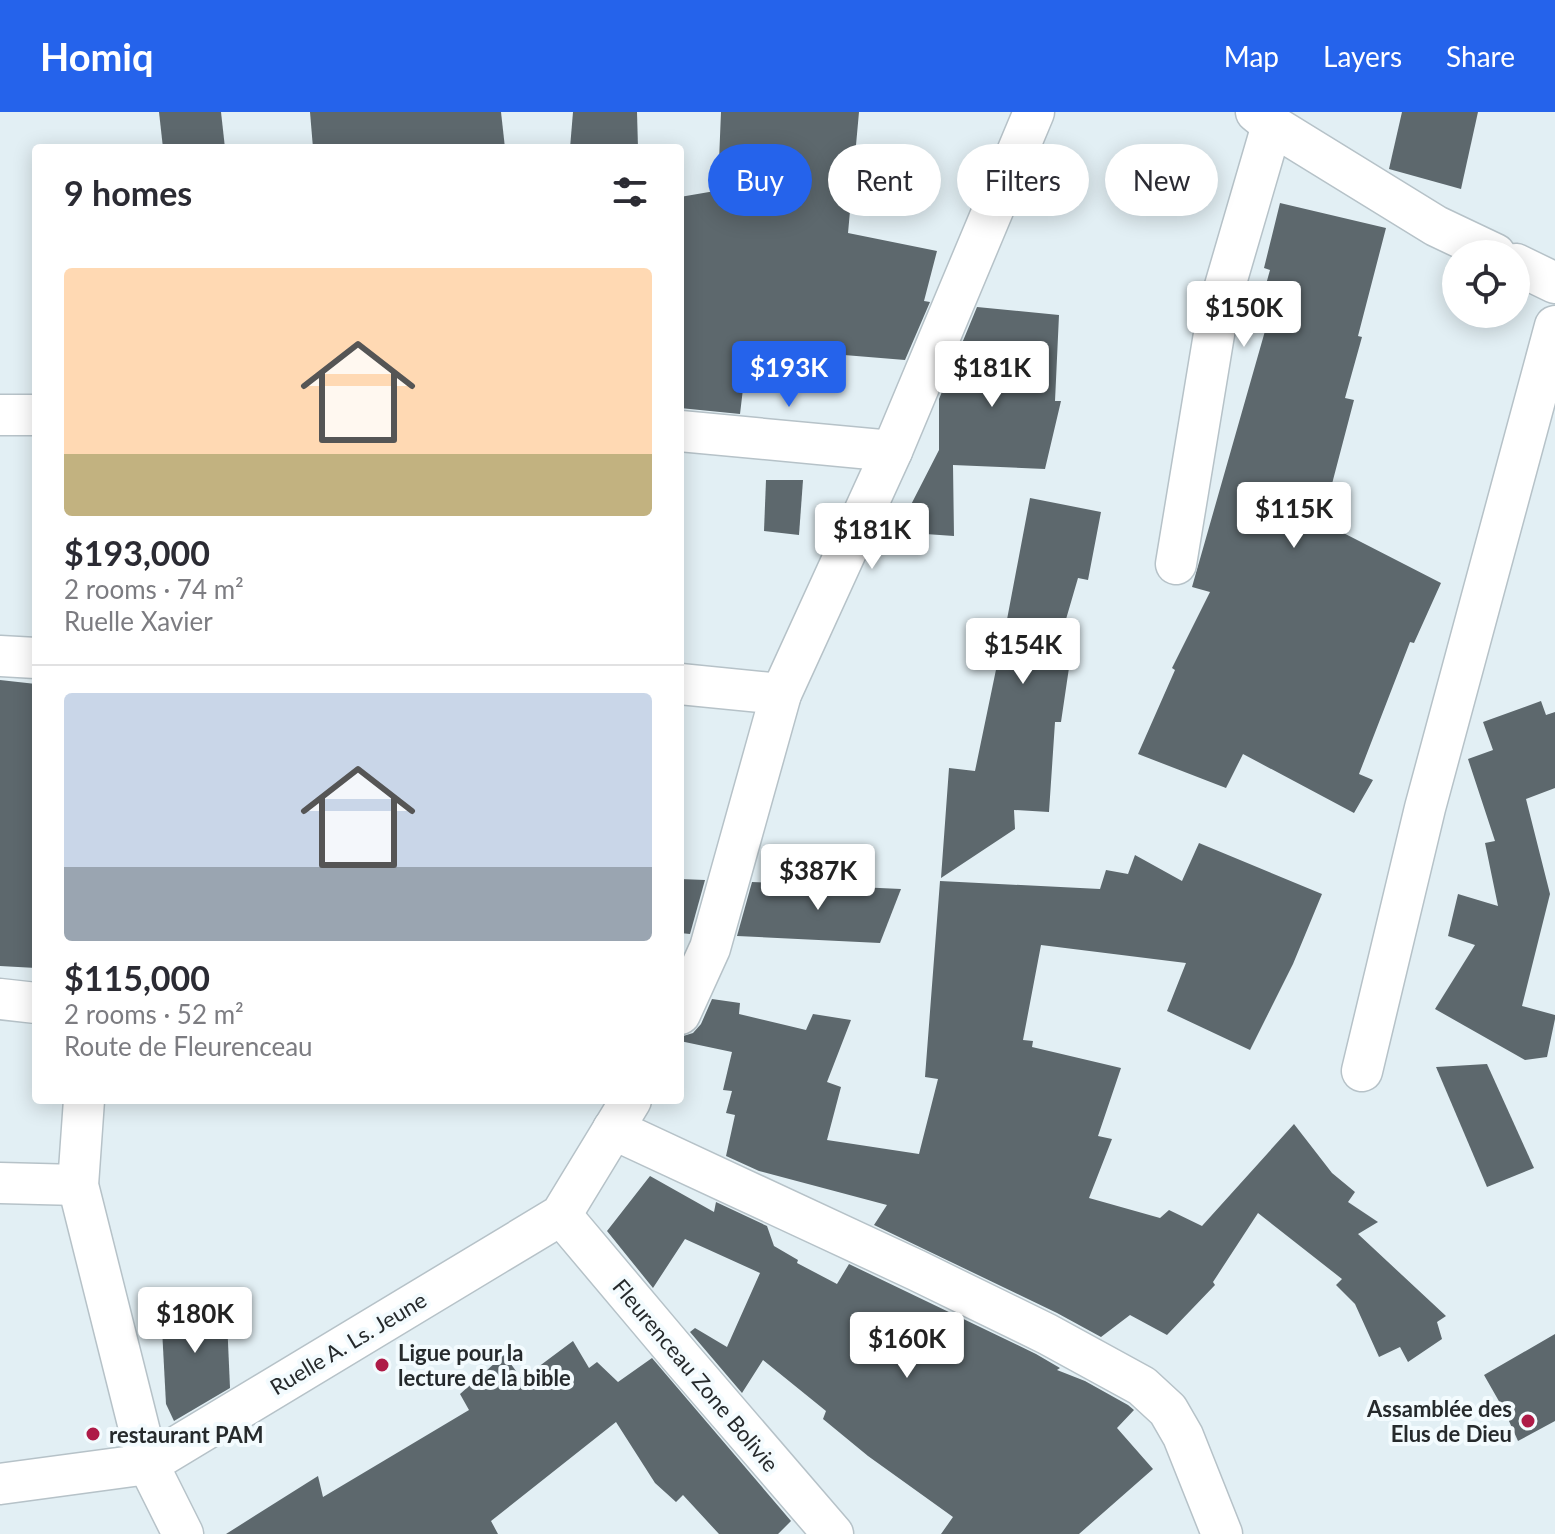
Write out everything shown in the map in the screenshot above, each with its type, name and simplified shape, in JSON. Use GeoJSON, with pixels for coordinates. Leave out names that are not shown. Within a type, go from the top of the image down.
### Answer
{"type":"FeatureCollection","features":[{"type":"Feature","properties":{"kind":"street"},"geometry":{"type":"LineString","coordinates":[[684,1005],[710,948],[781,694],[892,451],[1034,112]]}},
{"type":"Feature","properties":{"kind":"street"},"geometry":{"type":"LineString","coordinates":[[1176,564],[1218,310],[1264,118],[1436,226],[1466,240]]}},
{"type":"Feature","properties":{"kind":"street"},"geometry":{"type":"LineString","coordinates":[[1530,271],[1555,283]]}},
{"type":"Feature","properties":{"kind":"street"},"geometry":{"type":"LineString","coordinates":[[1362,1071],[1425,808],[1555,326]]}},
{"type":"Feature","properties":{"kind":"street"},"geometry":{"type":"LineString","coordinates":[[0,415],[32,415]]}},
{"type":"Feature","properties":{"kind":"street"},"geometry":{"type":"LineString","coordinates":[[684,431],[892,451]]}},
{"type":"Feature","properties":{"kind":"street"},"geometry":{"type":"LineString","coordinates":[[0,656],[32,658]]}},
{"type":"Feature","properties":{"kind":"street"},"geometry":{"type":"LineString","coordinates":[[684,684],[781,694]]}},
{"type":"Feature","properties":{"kind":"street"},"geometry":{"type":"LineString","coordinates":[[0,999],[32,1003]]}},
{"type":"Feature","properties":{"kind":"street"},"geometry":{"type":"LineString","coordinates":[[84,1104],[78,1185],[148,1464],[183,1534]]}},
{"type":"Feature","properties":{"kind":"street"},"geometry":{"type":"LineString","coordinates":[[622,1115],[826,1227],[1047,1334],[1142,1386],[1168,1410],[1183,1436],[1222,1534]]}},
{"type":"Feature","properties":{"kind":"street","name":"Ruelle A. Ls. Jeune"},"geometry":{"type":"LineString","coordinates":[[0,1484],[148,1464],[561,1215],[622,1115]]}},
{"type":"Feature","properties":{"kind":"street"},"geometry":{"type":"LineString","coordinates":[[0,1183],[78,1185]]}},
{"type":"Feature","properties":{"kind":"street","name":"Fleurenceau Zone Bolivie"},"geometry":{"type":"LineString","coordinates":[[561,1215],[833,1534]]}},
{"type":"Feature","properties":{"kind":"building"},"geometry":{"type":"Polygon","coordinates":[[[159,112],[221,112],[225,144],[163,144],[159,112]]]}},
{"type":"Feature","properties":{"kind":"building"},"geometry":{"type":"Polygon","coordinates":[[[310,112],[501,112],[505,144],[313,144],[310,112]]]}},
{"type":"Feature","properties":{"kind":"building"},"geometry":{"type":"Polygon","coordinates":[[[573,112],[637,112],[638,144],[570,144],[573,112]]]}},
{"type":"Feature","properties":{"kind":"building"},"geometry":{"type":"Polygon","coordinates":[[[721,112],[859,112],[856,144],[828,144],[828,216],[850,216],[848,233],[937,251],[924,301],[930,302],[905,360],[748,347],[740,414],[684,408],[684,196],[708,192],[708,216],[812,216],[812,144],[720,144],[721,112]]]}},
{"type":"Feature","properties":{"kind":"building"},"geometry":{"type":"Polygon","coordinates":[[[1402,112],[1478,112],[1461,189],[1389,169],[1402,112]]]}},
{"type":"Feature","properties":{"kind":"building"},"geometry":{"type":"Polygon","coordinates":[[[1280,203],[1386,228],[1345,398],[1354,400],[1322,522],[1441,583],[1414,643],[1410,642],[1359,774],[1373,780],[1354,813],[1243,754],[1226,788],[1138,754],[1175,670],[1172,668],[1210,592],[1192,587],[1265,331],[1254,327],[1270,270],[1264,268],[1280,203]]]}},
{"type":"Feature","properties":{"kind":"building"},"geometry":{"type":"Polygon","coordinates":[[[977,307],[1059,315],[1055,401],[1061,401],[1045,469],[953,465],[954,536],[897,532],[939,450],[939,399],[977,307]]]}},
{"type":"Feature","properties":{"kind":"building"},"geometry":{"type":"Polygon","coordinates":[[[766,480],[803,480],[799,535],[764,531],[766,480]]]}},
{"type":"Feature","properties":{"kind":"building"},"geometry":{"type":"Polygon","coordinates":[[[1030,498],[1101,512],[1088,580],[1078,578],[1055,657],[1070,661],[1061,722],[1055,722],[1049,812],[1014,810],[1015,829],[941,878],[949,768],[975,771],[1030,498]]]}},
{"type":"Feature","properties":{"kind":"building"},"geometry":{"type":"Polygon","coordinates":[[[0,680],[32,684],[32,968],[0,966],[0,680]]]}},
{"type":"Feature","properties":{"kind":"building"},"geometry":{"type":"Polygon","coordinates":[[[1541,701],[1546,715],[1555,712],[1555,788],[1526,799],[1550,894],[1522,1006],[1555,1015],[1555,1019],[1547,1057],[1525,1060],[1435,1009],[1475,945],[1448,936],[1458,894],[1498,906],[1485,843],[1495,841],[1468,759],[1493,750],[1483,722],[1541,701]]]}},
{"type":"Feature","properties":{"kind":"building"},"geometry":{"type":"Polygon","coordinates":[[[1199,843],[1322,894],[1293,964],[1250,1050],[1167,1011],[1186,963],[1041,945],[1023,1040],[1033,1041],[1032,1047],[1121,1068],[1098,1136],[1112,1139],[1089,1198],[1160,1218],[1169,1210],[1202,1226],[1294,1124],[1332,1173],[1355,1192],[1348,1202],[1378,1222],[1358,1234],[1446,1316],[1437,1322],[1442,1339],[1408,1362],[1400,1347],[1379,1357],[1355,1304],[1336,1285],[1342,1279],[1258,1213],[1213,1282],[1215,1285],[1167,1335],[1130,1315],[1101,1337],[874,1225],[887,1205],[759,1171],[726,1156],[735,1115],[726,1113],[732,1091],[723,1090],[732,1052],[684,1042],[684,1036],[693,1033],[701,1024],[712,999],[740,1003],[739,1014],[806,1030],[813,1014],[851,1020],[827,1082],[841,1087],[827,1140],[919,1154],[938,1079],[925,1077],[940,881],[1100,889],[1106,870],[1128,874],[1135,855],[1182,881],[1199,843]]]}},
{"type":"Feature","properties":{"kind":"building"},"geometry":{"type":"Polygon","coordinates":[[[684,879],[705,880],[690,934],[684,933],[684,879]]]}},
{"type":"Feature","properties":{"kind":"building"},"geometry":{"type":"Polygon","coordinates":[[[752,882],[901,889],[880,943],[737,936],[752,882]]]}},
{"type":"Feature","properties":{"kind":"building"},"geometry":{"type":"Polygon","coordinates":[[[1487,1064],[1534,1168],[1487,1187],[1436,1067],[1487,1064]]]}},
{"type":"Feature","properties":{"kind":"building"},"geometry":{"type":"Polygon","coordinates":[[[650,1176],[714,1212],[716,1202],[767,1226],[774,1246],[798,1260],[797,1263],[837,1284],[849,1264],[1036,1354],[1060,1368],[1057,1370],[1085,1381],[1128,1405],[1134,1410],[1117,1428],[1153,1469],[1079,1534],[941,1534],[953,1517],[868,1456],[823,1419],[826,1411],[763,1360],[742,1393],[690,1332],[695,1328],[727,1347],[760,1273],[685,1239],[653,1288],[607,1231],[650,1176]]]}},
{"type":"Feature","properties":{"kind":"building"},"geometry":{"type":"Polygon","coordinates":[[[226,1297],[230,1388],[174,1421],[166,1404],[161,1310],[226,1297]]]}},
{"type":"Feature","properties":{"kind":"building"},"geometry":{"type":"Polygon","coordinates":[[[1555,1334],[1555,1421],[1518,1441],[1484,1375],[1555,1334]]]}},
{"type":"Feature","properties":{"kind":"building"},"geometry":{"type":"Polygon","coordinates":[[[573,1341],[589,1368],[597,1362],[618,1382],[652,1358],[791,1521],[778,1534],[719,1534],[683,1495],[676,1502],[655,1483],[616,1422],[491,1521],[498,1534],[226,1534],[318,1476],[323,1497],[469,1410],[460,1394],[504,1355],[522,1379],[573,1341]]]}},
{"type":"Feature","properties":{"kind":"place","name":"Ligue pour la lecture de la bible"},"geometry":{"type":"Point","coordinates":[382,1365]}},
{"type":"Feature","properties":{"kind":"place","name":"Assamblée des Elus de Dieu"},"geometry":{"type":"Point","coordinates":[1528,1421]}},
{"type":"Feature","properties":{"kind":"place","name":"restaurant PAM"},"geometry":{"type":"Point","coordinates":[93,1434]}}]}
